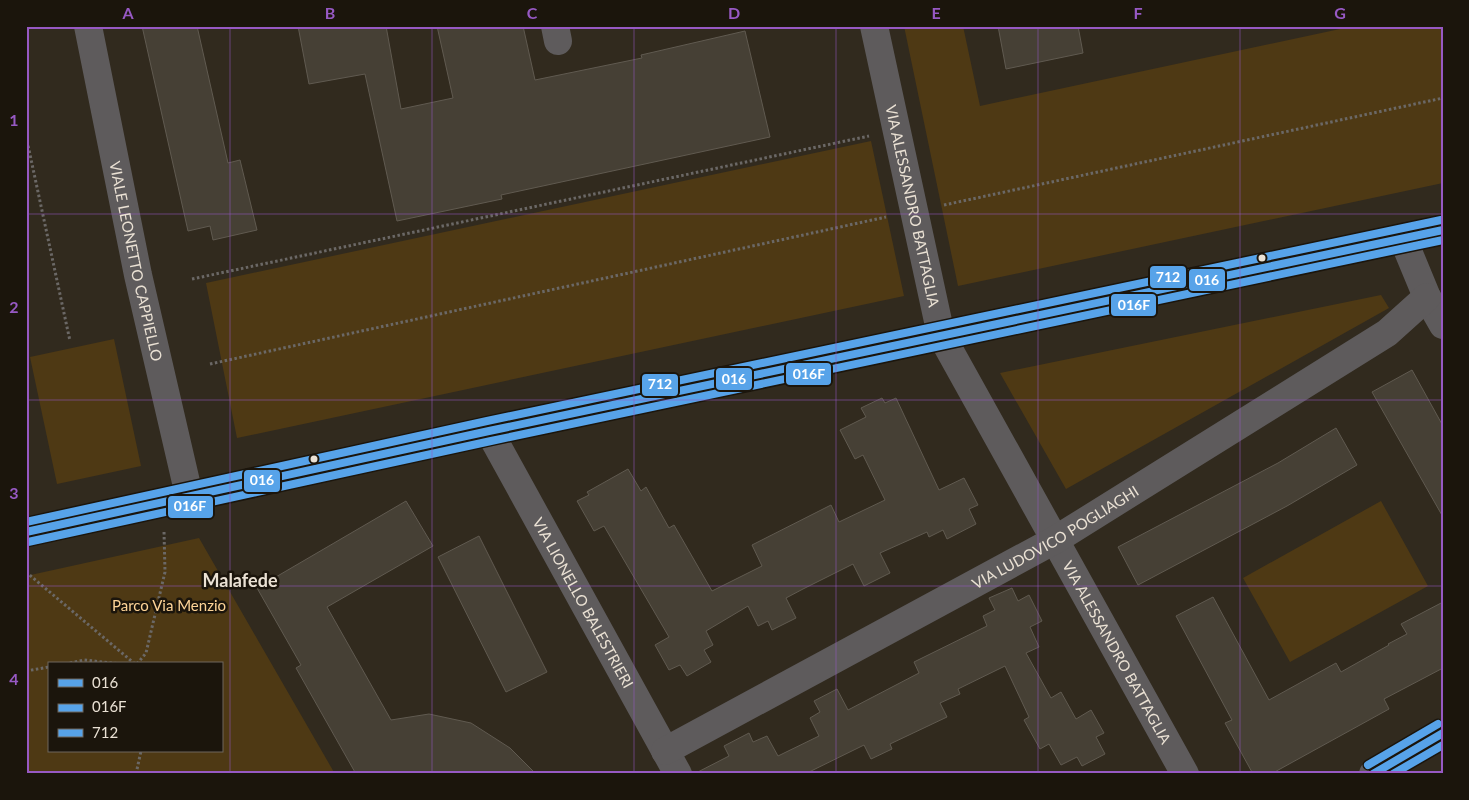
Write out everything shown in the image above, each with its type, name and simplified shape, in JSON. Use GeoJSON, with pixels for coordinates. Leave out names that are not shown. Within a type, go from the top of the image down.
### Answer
{"type":"FeatureCollection","features":[{"type":"Feature","properties":{"kind":"street","name":"VIALE LEONETTO CAPPIELLO"},"geometry":{"type":"LineString","coordinates":[[88,26],[138,275],[176,498]]}},
{"type":"Feature","properties":{"kind":"street","name":"VIA ALESSANDRO BATTAGLIA"},"geometry":{"type":"LineString","coordinates":[[874,26],[941,335],[1185,774]]}},
{"type":"Feature","properties":{"kind":"street"},"geometry":{"type":"LineString","coordinates":[[27,527],[176,498],[1443,230]]}},
{"type":"Feature","properties":{"kind":"street"},"geometry":{"type":"LineString","coordinates":[[1403,239],[1427,298],[1443,325]]}},
{"type":"Feature","properties":{"kind":"street","name":"VIA LUDOVICO POGLIAGHI"},"geometry":{"type":"LineString","coordinates":[[672,762],[1056,540],[1387,334],[1427,298]]}},
{"type":"Feature","properties":{"kind":"street","name":"VIA LIONELLO BALESTRIERI"},"geometry":{"type":"LineString","coordinates":[[489,431],[672,762]]}},
{"type":"Feature","properties":{"kind":"street"},"geometry":{"type":"LineString","coordinates":[[1373,774],[1443,733]]}},
{"type":"Feature","properties":{"kind":"path"},"geometry":{"type":"LineString","coordinates":[[210,364],[1443,98]]}},
{"type":"Feature","properties":{"kind":"path"},"geometry":{"type":"LineString","coordinates":[[192,279],[896,131]]}},
{"type":"Feature","properties":{"kind":"path"},"geometry":{"type":"LineString","coordinates":[[26,136],[70,341]]}},
{"type":"Feature","properties":{"kind":"path"},"geometry":{"type":"LineString","coordinates":[[138,662],[146,653],[164,572],[176,498]]}},
{"type":"Feature","properties":{"kind":"path"},"geometry":{"type":"LineString","coordinates":[[26,572],[134,662]]}},
{"type":"Feature","properties":{"kind":"path"},"geometry":{"type":"LineString","coordinates":[[75,662],[84,660],[103,662]]}},
{"type":"Feature","properties":{"kind":"path"},"geometry":{"type":"LineString","coordinates":[[26,671],[48,667]]}},
{"type":"Feature","properties":{"kind":"path"},"geometry":{"type":"LineString","coordinates":[[136,774],[141,752]]}},
{"type":"Feature","properties":{"kind":"green space"},"geometry":{"type":"Polygon","coordinates":[[[904,26],[963,26],[980,106],[1354,26],[1443,26],[1443,183],[958,286],[904,26]]]}},
{"type":"Feature","properties":{"kind":"green space"},"geometry":{"type":"Polygon","coordinates":[[[871,141],[904,296],[237,438],[206,283],[871,141]]]}},
{"type":"Feature","properties":{"kind":"green space"},"geometry":{"type":"Polygon","coordinates":[[[1381,295],[1389,308],[1066,489],[1000,373],[1381,295]]]}},
{"type":"Feature","properties":{"kind":"green space"},"geometry":{"type":"Polygon","coordinates":[[[114,339],[141,466],[57,484],[30,357],[114,339]]]}},
{"type":"Feature","properties":{"kind":"green space"},"geometry":{"type":"Polygon","coordinates":[[[1381,501],[1428,586],[1290,662],[1243,578],[1381,501]]]}},
{"type":"Feature","properties":{"kind":"green space","name":"Parco Via Menzio"},"geometry":{"type":"Polygon","coordinates":[[[199,538],[335,774],[26,774],[26,576],[199,538]]]}},
{"type":"Feature","properties":{"kind":"building"},"geometry":{"type":"Polygon","coordinates":[[[142,26],[197,26],[228,163],[240,160],[257,230],[213,240],[210,226],[188,231],[142,26]]]}},
{"type":"Feature","properties":{"kind":"building"},"geometry":{"type":"Polygon","coordinates":[[[298,26],[386,26],[401,109],[453,98],[437,26],[523,26],[535,80],[642,58],[641,55],[745,31],[770,137],[501,195],[502,199],[397,221],[365,74],[309,84],[298,26]]]}},
{"type":"Feature","properties":{"kind":"building"},"geometry":{"type":"Polygon","coordinates":[[[998,26],[1078,26],[1083,53],[1006,69],[998,26]]]}},
{"type":"Feature","properties":{"kind":"building"},"geometry":{"type":"Polygon","coordinates":[[[1412,370],[1443,426],[1443,517],[1372,392],[1412,370]]]}},
{"type":"Feature","properties":{"kind":"building"},"geometry":{"type":"Polygon","coordinates":[[[882,398],[885,403],[896,398],[939,490],[964,478],[978,505],[969,509],[976,524],[947,539],[943,530],[929,537],[927,532],[880,553],[890,573],[864,586],[853,564],[803,589],[786,598],[796,618],[772,630],[768,621],[758,626],[748,606],[706,631],[713,645],[704,650],[711,662],[687,676],[680,665],[669,670],[655,645],[669,637],[604,526],[594,531],[577,501],[589,495],[587,492],[628,469],[641,491],[646,487],[669,528],[674,525],[712,591],[762,566],[752,545],[831,505],[839,522],[885,500],[863,455],[855,459],[840,430],[866,417],[861,408],[882,398]]]}},
{"type":"Feature","properties":{"kind":"building"},"geometry":{"type":"Polygon","coordinates":[[[1336,428],[1357,465],[1287,506],[1138,585],[1118,547],[1278,463],[1336,428]]]}},
{"type":"Feature","properties":{"kind":"building"},"geometry":{"type":"Polygon","coordinates":[[[406,501],[433,546],[327,607],[391,720],[429,714],[471,723],[510,748],[536,774],[356,774],[296,668],[301,665],[257,588],[406,501]]]}},
{"type":"Feature","properties":{"kind":"building"},"geometry":{"type":"Polygon","coordinates":[[[479,536],[547,672],[506,692],[438,557],[479,536]]]}},
{"type":"Feature","properties":{"kind":"building"},"geometry":{"type":"Polygon","coordinates":[[[1012,588],[1018,601],[1029,595],[1042,621],[1030,627],[1039,647],[1026,653],[1051,698],[1061,692],[1076,719],[1091,710],[1104,733],[1096,737],[1105,754],[1082,766],[1077,757],[1061,765],[1049,744],[1040,749],[1024,720],[1029,717],[1005,666],[958,689],[960,694],[940,703],[947,717],[890,744],[892,749],[871,759],[864,745],[805,774],[694,774],[729,756],[724,746],[749,733],[753,742],[767,736],[778,756],[819,736],[810,718],[820,712],[814,701],[837,689],[848,710],[919,673],[914,662],[987,626],[983,616],[995,610],[989,598],[1012,588]]]}},
{"type":"Feature","properties":{"kind":"building"},"geometry":{"type":"Polygon","coordinates":[[[1213,597],[1269,700],[1336,663],[1341,672],[1389,645],[1407,634],[1401,624],[1443,602],[1443,668],[1384,699],[1389,709],[1271,774],[1253,774],[1225,723],[1232,720],[1176,616],[1213,597]]]}},
{"type":"Feature","properties":{"kind":"transit line","name":"712"},"geometry":{"type":"LineString","coordinates":[[26,522],[487,421],[1441,220]]}},
{"type":"Feature","properties":{"kind":"transit line","name":"016"},"geometry":{"type":"LineString","coordinates":[[26,532],[489,431],[1443,230]]}},
{"type":"Feature","properties":{"kind":"transit line","name":"016F"},"geometry":{"type":"LineString","coordinates":[[28,542],[491,441],[1443,240]]}},
{"type":"Feature","properties":{"kind":"transit line","name":"712"},"geometry":{"type":"LineString","coordinates":[[1368,765],[1438,724]]}},
{"type":"Feature","properties":{"kind":"transit line","name":"016"},"geometry":{"type":"LineString","coordinates":[[1373,774],[1443,733]]}},
{"type":"Feature","properties":{"kind":"transit line","name":"016F"},"geometry":{"type":"LineString","coordinates":[[1393,774],[1443,745]]}},
{"type":"Feature","properties":{"kind":"district","name":"Malafede"},"geometry":{"type":"Point","coordinates":[240,580]}}]}
